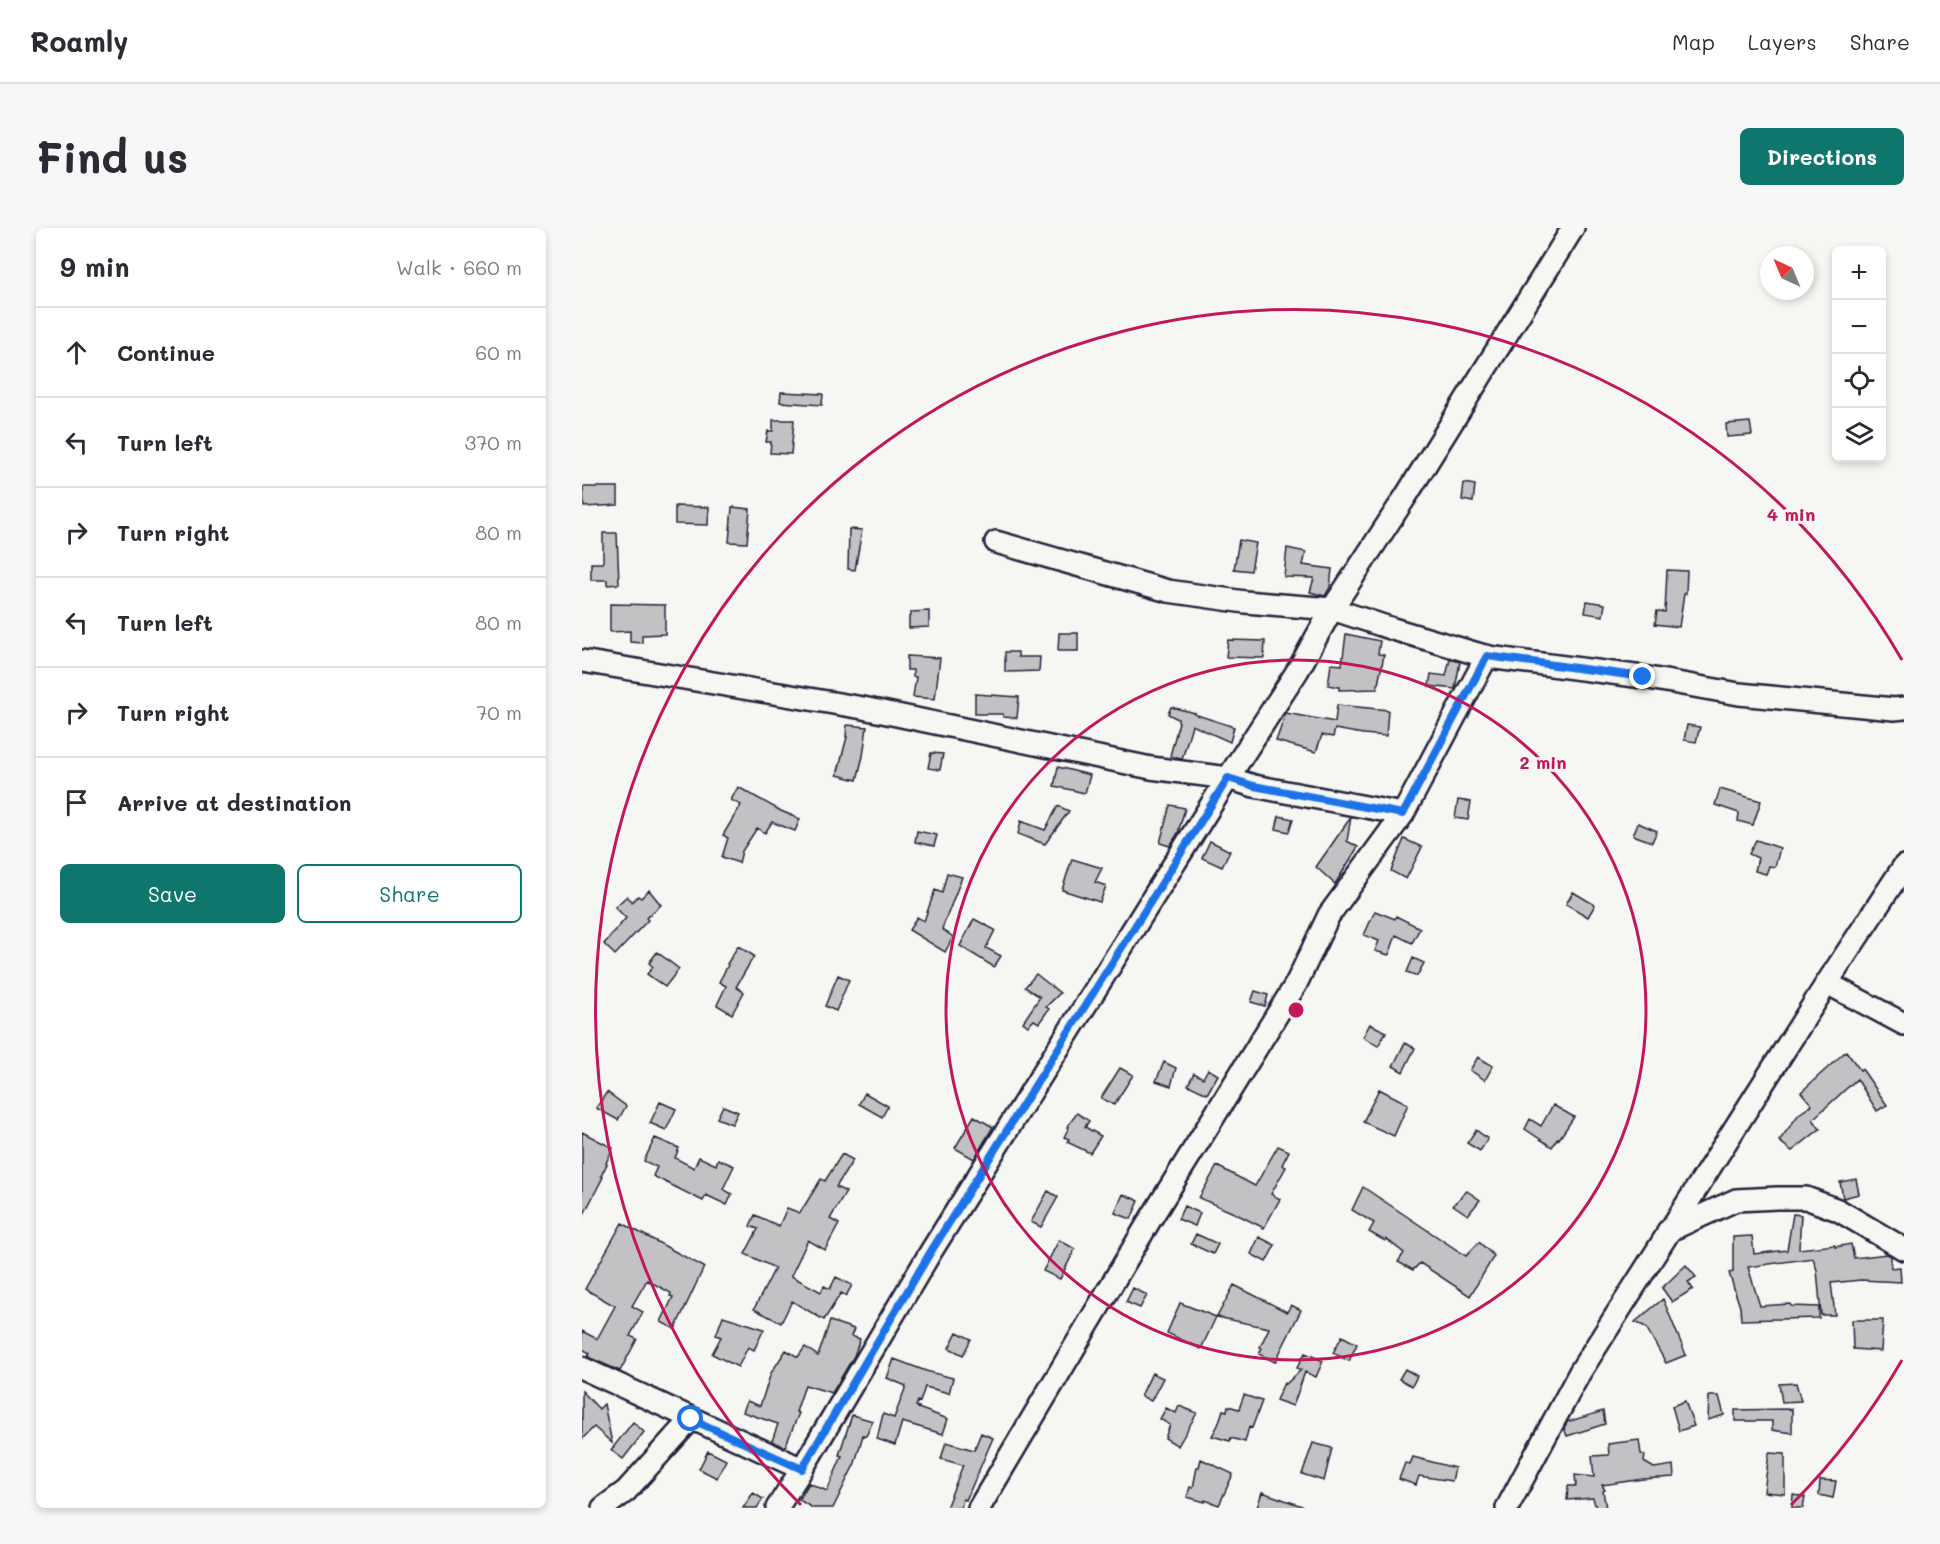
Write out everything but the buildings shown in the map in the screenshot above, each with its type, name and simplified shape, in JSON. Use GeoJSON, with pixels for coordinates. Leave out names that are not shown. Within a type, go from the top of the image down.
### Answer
{"type":"FeatureCollection","features":[{"type":"Feature","properties":{"kind":"street"},"geometry":{"type":"LineString","coordinates":[[777,1508],[930,1253],[1298,670],[1332,609],[1406,496],[1573,228]]}},
{"type":"Feature","properties":{"kind":"street"},"geometry":{"type":"LineString","coordinates":[[996,542],[1168,591],[1245,602],[1332,609],[1487,656],[1643,677],[1739,694],[1894,709],[1904,708]]}},
{"type":"Feature","properties":{"kind":"street"},"geometry":{"type":"LineString","coordinates":[[979,1508],[1150,1220],[1296,984],[1336,904],[1403,814],[1487,656]]}},
{"type":"Feature","properties":{"kind":"street"},"geometry":{"type":"LineString","coordinates":[[582,661],[863,708],[1151,768],[1228,778],[1254,786],[1403,814]]}},
{"type":"Feature","properties":{"kind":"street"},"geometry":{"type":"LineString","coordinates":[[1507,1508],[1580,1372],[1827,982],[1904,866]]}},
{"type":"Feature","properties":{"kind":"street"},"geometry":{"type":"LineString","coordinates":[[1827,982],[1904,1024]]}},
{"type":"Feature","properties":{"kind":"street"},"geometry":{"type":"LineString","coordinates":[[1667,1232],[1736,1200],[1806,1198],[1838,1210],[1904,1250]]}},
{"type":"Feature","properties":{"kind":"street"},"geometry":{"type":"LineString","coordinates":[[582,1368],[802,1469]]}},
{"type":"Feature","properties":{"kind":"street"},"geometry":{"type":"LineString","coordinates":[[603,1508],[626,1491],[691,1419]]}},
{"type":"Feature","properties":{"kind":"route"},"geometry":{"type":"LineString","coordinates":[[691,1419],[802,1469],[930,1253],[1228,778],[1254,786],[1403,814],[1487,656],[1643,677]]}}]}
